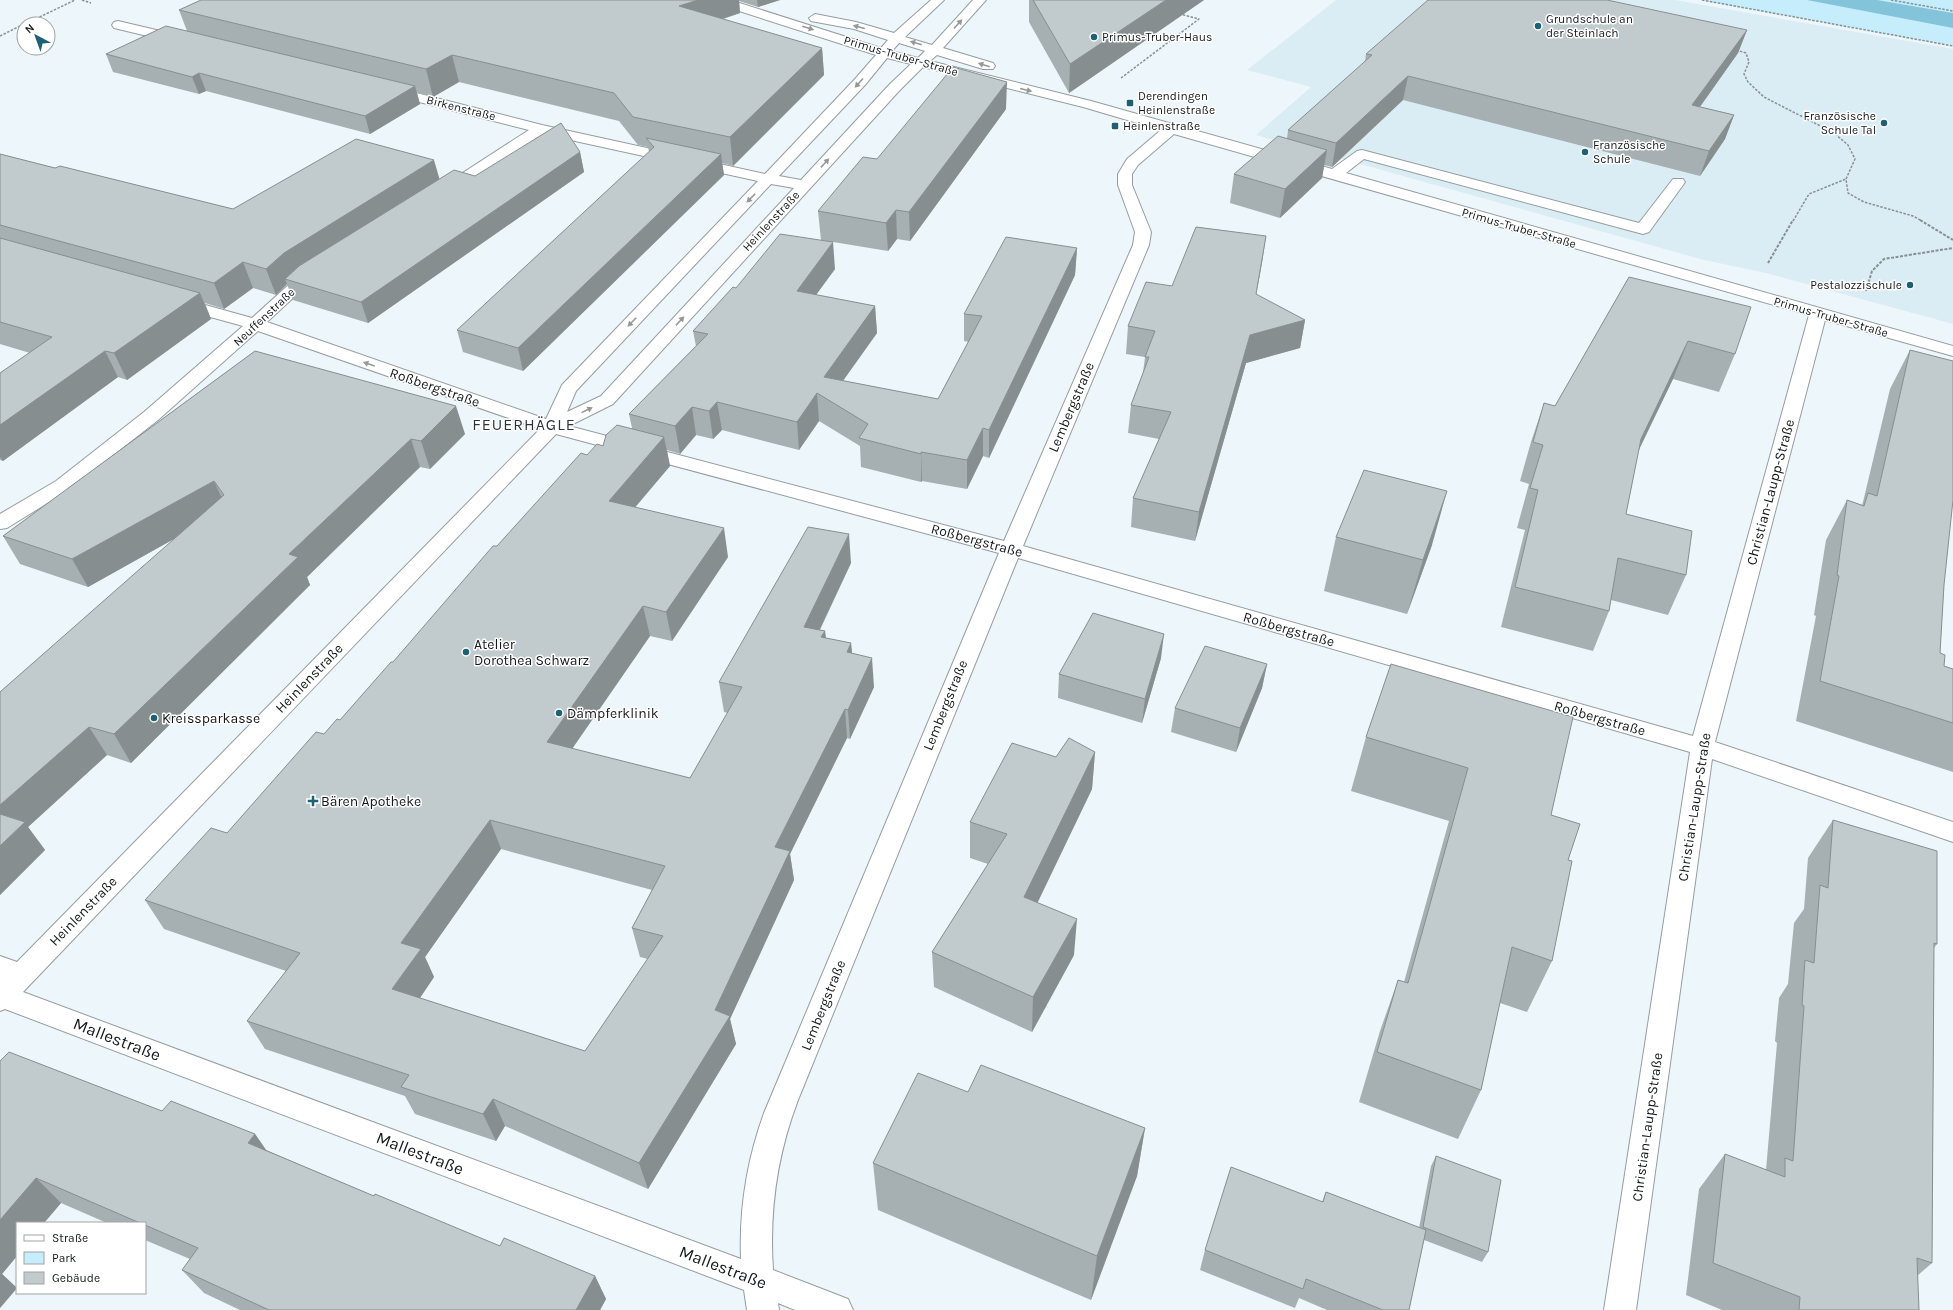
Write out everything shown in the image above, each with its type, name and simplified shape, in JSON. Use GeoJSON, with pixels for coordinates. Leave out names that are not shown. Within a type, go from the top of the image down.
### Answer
{"type":"FeatureCollection","features":[{"type":"Feature","properties":{"kind":"street","name":"Primus-Truber-Straße"},"geometry":{"type":"LineString","coordinates":[[718,0],[884,53],[1086,104],[1818,314],[1953,351]]}},
{"type":"Feature","properties":{"kind":"street","name":"Primus-Truber-Straße"},"geometry":{"type":"LineString","coordinates":[[722,0],[856,26],[935,49],[1037,82],[1086,104]]}},
{"type":"Feature","properties":{"kind":"street","name":"Heinlenstraße"},"geometry":{"type":"LineString","coordinates":[[552,427],[568,389],[860,82],[896,38],[938,0]]}},
{"type":"Feature","properties":{"kind":"street","name":"Heinlenstraße"},"geometry":{"type":"LineString","coordinates":[[6,984],[552,427],[607,400],[894,88],[935,49],[980,0]]}},
{"type":"Feature","properties":{"kind":"street"},"geometry":{"type":"LineString","coordinates":[[118,25],[192,42]]}},
{"type":"Feature","properties":{"kind":"street"},"geometry":{"type":"LineString","coordinates":[[170,37],[184,31]]}},
{"type":"Feature","properties":{"kind":"street","name":"Birkenstraße"},"geometry":{"type":"LineString","coordinates":[[378,87],[541,129],[769,179],[805,185]]}},
{"type":"Feature","properties":{"kind":"street","name":"Lembergstraße"},"geometry":{"type":"LineString","coordinates":[[763,1310],[758,1280],[755,1241],[757,1200],[767,1148],[791,1084],[893,832],[1010,549],[1141,245],[1143,232],[1125,185],[1125,174],[1132,162],[1172,128]]}},
{"type":"Feature","properties":{"kind":"street"},"geometry":{"type":"LineString","coordinates":[[434,198],[541,129]]}},
{"type":"Feature","properties":{"kind":"street"},"geometry":{"type":"LineString","coordinates":[[1334,175],[1362,154],[1643,229],[1678,182]]}},
{"type":"Feature","properties":{"kind":"street","name":"Neuffenstraße"},"geometry":{"type":"LineString","coordinates":[[0,523],[63,485],[151,416],[212,364],[300,283],[327,266]]}},
{"type":"Feature","properties":{"kind":"street","name":"Roßbergstraße"},"geometry":{"type":"LineString","coordinates":[[165,299],[256,324],[552,427],[1010,549],[1702,747],[1953,832]]}},
{"type":"Feature","properties":{"kind":"street","name":"Christian-Laupp-Straße"},"geometry":{"type":"LineString","coordinates":[[1620,1310],[1702,747],[1818,314]]}},
{"type":"Feature","properties":{"kind":"street","name":"Mallestraße"},"geometry":{"type":"LineString","coordinates":[[6,984],[758,1280],[838,1310]]}},
{"type":"Feature","properties":{"kind":"path"},"geometry":{"type":"LineString","coordinates":[[41,16],[75,0]]}},
{"type":"Feature","properties":{"kind":"path"},"geometry":{"type":"LineString","coordinates":[[1702,0],[1953,46]]}},
{"type":"Feature","properties":{"kind":"path"},"geometry":{"type":"LineString","coordinates":[[1891,0],[1953,11]]}},
{"type":"Feature","properties":{"kind":"path"},"geometry":{"type":"LineString","coordinates":[[1086,104],[1199,19],[1176,13]]}},
{"type":"Feature","properties":{"kind":"path"},"geometry":{"type":"LineString","coordinates":[[0,36],[16,28]]}},
{"type":"Feature","properties":{"kind":"path"},"geometry":{"type":"LineString","coordinates":[[1732,49],[1746,53],[1749,62],[1744,74],[1748,82],[1764,97],[1834,133],[1848,145],[1855,160],[1846,179],[1848,193],[1864,202],[1913,216],[1953,240]]}},
{"type":"Feature","properties":{"kind":"path"},"geometry":{"type":"LineString","coordinates":[[1750,294],[1809,194],[1846,179]]}},
{"type":"Feature","properties":{"kind":"path"},"geometry":{"type":"LineString","coordinates":[[1855,324],[1872,271],[1884,259],[1953,248]]}},
{"type":"Feature","properties":{"kind":"shaded area","name":"Französische Schule"},"geometry":{"type":"Polygon","coordinates":[[[1336,0],[1675,0],[1953,49],[1953,324],[1766,273],[1704,260],[1256,135],[1311,87],[1247,70],[1336,0]]]}},
{"type":"Feature","properties":{"kind":"shaded area"},"geometry":{"type":"Polygon","coordinates":[[[1807,0],[1877,0],[1953,13],[1953,28],[1807,0]]]}},
{"type":"Feature","properties":{"kind":"green space"},"geometry":{"type":"Polygon","coordinates":[[[1702,0],[1953,0],[1953,46],[1710,2],[1702,0]]]}},
{"type":"Feature","properties":{"kind":"building"},"geometry":{"type":"Polygon","coordinates":[[[201,0],[698,0],[679,6],[822,48],[730,137],[633,117],[614,93],[461,57],[452,55],[426,69],[179,10],[201,0]]]}},
{"type":"Feature","properties":{"kind":"building","name":"Primus-Truber-Haus"},"geometry":{"type":"Polygon","coordinates":[[[1033,0],[1166,0],[1070,64],[1033,0]]]}},
{"type":"Feature","properties":{"kind":"building"},"geometry":{"type":"Polygon","coordinates":[[[1428,0],[1607,0],[1747,30],[1692,105],[1734,115],[1709,151],[1408,76],[1336,143],[1288,130],[1372,55],[1366,54],[1428,0]]]}},
{"type":"Feature","properties":{"kind":"building"},"geometry":{"type":"Polygon","coordinates":[[[166,26],[415,86],[365,116],[199,73],[192,77],[106,54],[166,26]]]}},
{"type":"Feature","properties":{"kind":"building"},"geometry":{"type":"Polygon","coordinates":[[[953,67],[1007,82],[909,212],[896,210],[886,223],[818,211],[863,157],[877,159],[953,67]]]}},
{"type":"Feature","properties":{"kind":"building"},"geometry":{"type":"Polygon","coordinates":[[[561,123],[580,152],[361,302],[285,279],[299,266],[454,170],[475,176],[561,123]]]}},
{"type":"Feature","properties":{"kind":"building"},"geometry":{"type":"Polygon","coordinates":[[[1278,136],[1327,150],[1285,189],[1234,174],[1278,136]]]}},
{"type":"Feature","properties":{"kind":"building"},"geometry":{"type":"Polygon","coordinates":[[[646,138],[721,154],[518,348],[457,330],[654,147],[646,138]]]}},
{"type":"Feature","properties":{"kind":"building"},"geometry":{"type":"Polygon","coordinates":[[[356,139],[434,160],[284,253],[266,269],[243,262],[214,283],[0,225],[0,154],[55,168],[60,166],[233,209],[356,139]]]}},
{"type":"Feature","properties":{"kind":"building"},"geometry":{"type":"Polygon","coordinates":[[[1196,227],[1266,236],[1256,294],[1305,320],[1250,335],[1199,512],[1133,498],[1171,412],[1131,405],[1149,357],[1145,357],[1155,331],[1128,326],[1146,282],[1172,286],[1196,227]]]}},
{"type":"Feature","properties":{"kind":"building"},"geometry":{"type":"Polygon","coordinates":[[[780,234],[833,242],[797,291],[875,306],[824,377],[938,399],[982,316],[964,314],[1006,237],[1077,248],[989,430],[983,428],[967,460],[921,452],[921,454],[859,438],[868,424],[817,393],[797,422],[717,402],[709,411],[692,407],[675,426],[629,414],[708,334],[693,331],[733,287],[736,288],[780,234]]]}},
{"type":"Feature","properties":{"kind":"building"},"geometry":{"type":"Polygon","coordinates":[[[0,238],[200,293],[114,353],[105,351],[0,425],[0,373],[52,337],[0,322],[0,238]]]}},
{"type":"Feature","properties":{"kind":"building"},"geometry":{"type":"Polygon","coordinates":[[[1629,277],[1751,307],[1735,354],[1688,341],[1641,439],[1626,514],[1692,531],[1686,575],[1618,558],[1609,611],[1515,587],[1538,490],[1530,488],[1543,445],[1533,442],[1544,403],[1555,406],[1629,277]]]}},
{"type":"Feature","properties":{"kind":"building"},"geometry":{"type":"Polygon","coordinates":[[[1910,350],[1953,361],[1953,500],[1944,585],[1940,653],[1945,655],[1944,666],[1953,669],[1953,723],[1820,681],[1839,576],[1837,575],[1847,500],[1864,506],[1868,493],[1877,496],[1910,350]]]}},
{"type":"Feature","properties":{"kind":"building"},"geometry":{"type":"Polygon","coordinates":[[[255,351],[456,406],[421,441],[411,439],[289,554],[298,557],[114,734],[89,727],[0,805],[0,692],[224,495],[214,481],[72,559],[3,536],[255,351]]]}},
{"type":"Feature","properties":{"kind":"building"},"geometry":{"type":"Polygon","coordinates":[[[617,425],[664,437],[609,501],[724,528],[666,612],[643,606],[547,742],[690,778],[742,687],[719,682],[808,527],[849,534],[804,627],[825,631],[821,637],[851,643],[847,652],[872,658],[848,710],[845,709],[775,847],[790,851],[715,1010],[730,1016],[639,1163],[493,1099],[483,1114],[401,1087],[409,1075],[247,1021],[300,953],[145,900],[211,828],[227,833],[316,732],[324,734],[337,719],[340,720],[391,662],[393,662],[493,546],[497,546],[581,453],[587,455],[597,444],[603,446],[606,435],[617,425]],[[490,820],[401,943],[421,949],[392,989],[585,1051],[663,936],[632,928],[665,866],[490,820]]]}},
{"type":"Feature","properties":{"kind":"building"},"geometry":{"type":"Polygon","coordinates":[[[1364,470],[1447,491],[1423,560],[1336,537],[1364,470]]]}},
{"type":"Feature","properties":{"kind":"building"},"geometry":{"type":"Polygon","coordinates":[[[1093,613],[1164,634],[1145,699],[1059,674],[1093,613]]]}},
{"type":"Feature","properties":{"kind":"building"},"geometry":{"type":"Polygon","coordinates":[[[1205,646],[1267,664],[1240,728],[1175,708],[1205,646]]]}},
{"type":"Feature","properties":{"kind":"building"},"geometry":{"type":"Polygon","coordinates":[[[1391,664],[1573,717],[1551,815],[1580,824],[1568,860],[1572,861],[1552,961],[1512,947],[1481,1090],[1377,1052],[1398,980],[1408,983],[1468,768],[1366,737],[1391,664]]]}},
{"type":"Feature","properties":{"kind":"building"},"geometry":{"type":"Polygon","coordinates":[[[1069,738],[1095,752],[1024,897],[1077,919],[1033,997],[932,952],[1007,834],[970,822],[1012,743],[1056,757],[1069,738]]]}},
{"type":"Feature","properties":{"kind":"building"},"geometry":{"type":"Polygon","coordinates":[[[0,814],[25,822],[0,846],[0,814]]]}},
{"type":"Feature","properties":{"kind":"building"},"geometry":{"type":"Polygon","coordinates":[[[1833,820],[1937,851],[1937,944],[1934,943],[1932,1263],[1917,1258],[1919,1310],[1799,1310],[1800,1297],[1713,1263],[1725,1154],[1785,1177],[1785,1158],[1793,1161],[1804,1006],[1802,1005],[1805,960],[1814,963],[1820,885],[1828,888],[1833,820]]]}},
{"type":"Feature","properties":{"kind":"building"},"geometry":{"type":"Polygon","coordinates":[[[9,1052],[162,1111],[171,1101],[255,1134],[248,1143],[374,1196],[375,1194],[500,1246],[504,1238],[595,1276],[576,1310],[269,1310],[182,1270],[198,1248],[146,1225],[146,1222],[138,1222],[36,1178],[0,1220],[0,1061],[9,1052]]]}},
{"type":"Feature","properties":{"kind":"building"},"geometry":{"type":"Polygon","coordinates":[[[981,1065],[1145,1128],[1097,1256],[873,1163],[918,1073],[968,1092],[981,1065]]]}},
{"type":"Feature","properties":{"kind":"building"},"geometry":{"type":"Polygon","coordinates":[[[1436,1156],[1501,1180],[1488,1252],[1423,1227],[1436,1156]]]}},
{"type":"Feature","properties":{"kind":"building"},"geometry":{"type":"Polygon","coordinates":[[[1231,1167],[1323,1202],[1326,1192],[1426,1230],[1409,1310],[1383,1310],[1306,1279],[1303,1289],[1205,1250],[1231,1167]]]}},
{"type":"Feature","properties":{"kind":"place","name":"Grundschule an der Steinlach"},"geometry":{"type":"Point","coordinates":[1538,26]}},
{"type":"Feature","properties":{"kind":"place","name":"Primus-Truber-Haus"},"geometry":{"type":"Point","coordinates":[1094,37]}},
{"type":"Feature","properties":{"kind":"place","name":"Derendingen Heinlenstraße"},"geometry":{"type":"Point","coordinates":[1130,103]}},
{"type":"Feature","properties":{"kind":"place","name":"Französische Schule Tal"},"geometry":{"type":"Point","coordinates":[1884,123]}},
{"type":"Feature","properties":{"kind":"place","name":"Heinlenstraße"},"geometry":{"type":"Point","coordinates":[1115,126]}},
{"type":"Feature","properties":{"kind":"place","name":"Französische Schule"},"geometry":{"type":"Point","coordinates":[1585,152]}},
{"type":"Feature","properties":{"kind":"place","name":"Pestalozzischule"},"geometry":{"type":"Point","coordinates":[1910,285]}},
{"type":"Feature","properties":{"kind":"place","name":"Atelier Dorothea Schwarz"},"geometry":{"type":"Point","coordinates":[466,652]}},
{"type":"Feature","properties":{"kind":"place","name":"Dämpferklinik"},"geometry":{"type":"Point","coordinates":[559,713]}},
{"type":"Feature","properties":{"kind":"place","name":"Kreissparkasse"},"geometry":{"type":"Point","coordinates":[154,718]}},
{"type":"Feature","properties":{"kind":"place","name":"Bären Apotheke"},"geometry":{"type":"Point","coordinates":[313,801]}},
{"type":"Feature","properties":{"kind":"district","name":"FEUERHÄGLE"},"geometry":{"type":"Point","coordinates":[524,424]}}]}
